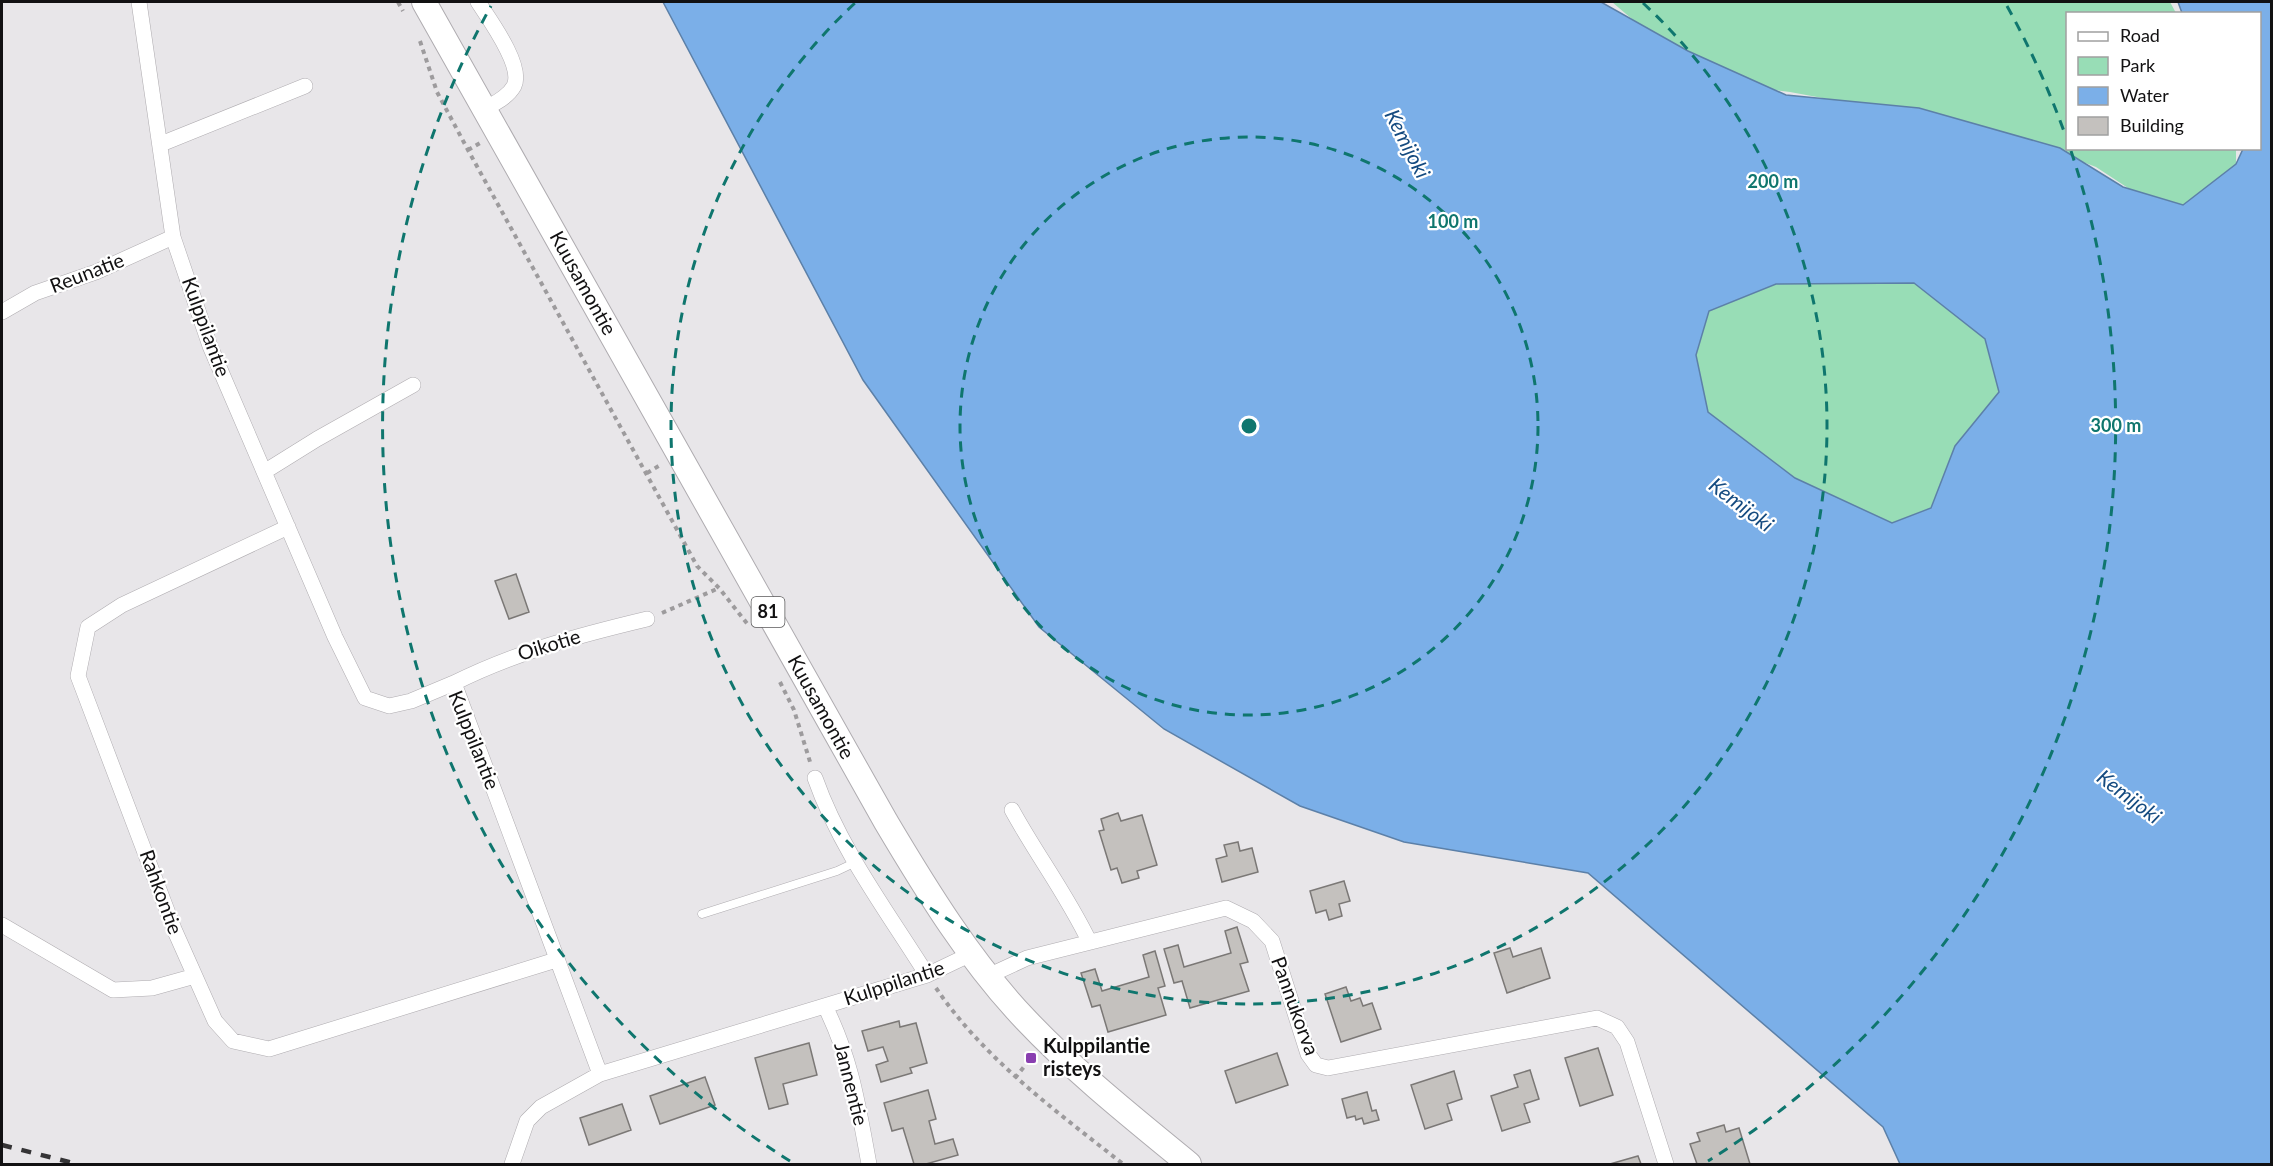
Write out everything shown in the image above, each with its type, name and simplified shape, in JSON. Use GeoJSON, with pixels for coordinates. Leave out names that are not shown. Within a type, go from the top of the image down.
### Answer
{"type":"FeatureCollection","features":[{"type":"Feature","properties":{"kind":"main road","name":"Kuusamontie"},"geometry":{"type":"LineString","coordinates":[[416,10],[485,109],[886,822],[928,892],[971,954],[1024,1019],[1085,1078],[1189,1164]]}},
{"type":"Feature","properties":{"kind":"street","name":"Kulppilantie"},"geometry":{"type":"LineString","coordinates":[[139,2],[173,237],[210,346],[264,472],[365,698],[389,706],[411,701],[454,683],[600,1074],[927,975],[971,954]]}},
{"type":"Feature","properties":{"kind":"street"},"geometry":{"type":"LineString","coordinates":[[478,2],[513,61],[516,73],[515,85],[506,96],[485,109]]}},
{"type":"Feature","properties":{"kind":"street"},"geometry":{"type":"LineString","coordinates":[[161,144],[305,86]]}},
{"type":"Feature","properties":{"kind":"street","name":"Reunatie"},"geometry":{"type":"LineString","coordinates":[[2,312],[35,293],[96,272],[173,237]]}},
{"type":"Feature","properties":{"kind":"street"},"geometry":{"type":"LineString","coordinates":[[264,472],[413,385]]}},
{"type":"Feature","properties":{"kind":"street","name":"Rahkontie"},"geometry":{"type":"LineString","coordinates":[[288,527],[122,604],[88,627],[78,676],[174,929],[214,1021],[233,1041],[269,1050],[556,960]]}},
{"type":"Feature","properties":{"kind":"street","name":"Oikotie"},"geometry":{"type":"LineString","coordinates":[[454,683],[498,661],[571,638],[647,619]]}},
{"type":"Feature","properties":{"kind":"street"},"geometry":{"type":"LineString","coordinates":[[815,778],[828,814],[927,975]]}},
{"type":"Feature","properties":{"kind":"street"},"geometry":{"type":"LineString","coordinates":[[1012,810],[1046,871],[1073,907],[1089,941]]}},
{"type":"Feature","properties":{"kind":"street","name":"Pannukorva"},"geometry":{"type":"LineString","coordinates":[[988,976],[1027,958],[1226,908],[1253,921],[1272,941],[1308,1054],[1316,1065],[1328,1068],[1597,1018],[1617,1027],[1627,1042],[1666,1164]]}},
{"type":"Feature","properties":{"kind":"street"},"geometry":{"type":"LineString","coordinates":[[2,925],[113,990],[152,988],[195,976]]}},
{"type":"Feature","properties":{"kind":"street","name":"Jannentie"},"geometry":{"type":"LineString","coordinates":[[825,1006],[843,1043],[855,1088],[869,1164]]}},
{"type":"Feature","properties":{"kind":"street"},"geometry":{"type":"LineString","coordinates":[[512,1164],[527,1121],[541,1107],[600,1074]]}},
{"type":"Feature","properties":{"kind":"lane"},"geometry":{"type":"LineString","coordinates":[[702,914],[837,871],[856,862]]}},
{"type":"Feature","properties":{"kind":"path"},"geometry":{"type":"LineString","coordinates":[[398,2],[416,10]]}},
{"type":"Feature","properties":{"kind":"path"},"geometry":{"type":"LineString","coordinates":[[418,35],[437,92],[697,566],[719,588],[753,633]]}},
{"type":"Feature","properties":{"kind":"path"},"geometry":{"type":"LineString","coordinates":[[468,150],[483,142]]}},
{"type":"Feature","properties":{"kind":"path"},"geometry":{"type":"LineString","coordinates":[[647,473],[665,462]]}},
{"type":"Feature","properties":{"kind":"path"},"geometry":{"type":"LineString","coordinates":[[647,619],[719,588]]}},
{"type":"Feature","properties":{"kind":"path"},"geometry":{"type":"LineString","coordinates":[[779,680],[794,710],[815,778]]}},
{"type":"Feature","properties":{"kind":"path"},"geometry":{"type":"LineString","coordinates":[[927,975],[984,1047],[1015,1078],[1124,1164]]}},
{"type":"Feature","properties":{"kind":"path"},"geometry":{"type":"LineString","coordinates":[[1015,1078],[1031,1058]]}},
{"type":"Feature","properties":{"kind":"green space"},"geometry":{"type":"Polygon","coordinates":[[[1612,2],[2170,2],[2175,12],[2066,12],[2066,150],[2236,150],[2236,164],[2183,205],[2131,190],[2096,167],[2001,131],[1790,92],[1723,83],[1687,66],[1612,2]]]}},
{"type":"Feature","properties":{"kind":"green space"},"geometry":{"type":"Polygon","coordinates":[[[1914,283],[1985,339],[1999,392],[1955,446],[1931,508],[1892,523],[1795,478],[1708,412],[1696,355],[1709,311],[1776,284],[1914,283]]]}},
{"type":"Feature","properties":{"kind":"water","name":"Kemijoki"},"geometry":{"type":"Polygon","coordinates":[[[663,2],[1601,2],[1688,51],[1786,95],[1919,108],[2060,148],[2123,187],[2183,205],[2236,164],[2243,150],[2261,150],[2261,12],[2182,12],[2178,2],[2271,2],[2271,1164],[1900,1164],[1883,1127],[1588,873],[1404,842],[1300,806],[1164,729],[1039,627],[863,380],[663,2]],[[1914,283],[1776,284],[1709,311],[1696,355],[1708,412],[1795,478],[1892,523],[1931,508],[1955,446],[1999,392],[1985,339],[1914,283]]]}},
{"type":"Feature","properties":{"kind":"building"},"geometry":{"type":"Polygon","coordinates":[[[516,574],[529,612],[509,619],[495,581],[516,574]]]}},
{"type":"Feature","properties":{"kind":"building"},"geometry":{"type":"Polygon","coordinates":[[[1118,813],[1121,821],[1142,815],[1157,865],[1137,871],[1139,878],[1122,883],[1117,868],[1111,870],[1099,831],[1104,830],[1101,819],[1118,813]]]}},
{"type":"Feature","properties":{"kind":"building"},"geometry":{"type":"Polygon","coordinates":[[[1238,842],[1240,851],[1252,848],[1258,872],[1222,882],[1216,859],[1227,856],[1224,845],[1238,842]]]}},
{"type":"Feature","properties":{"kind":"building"},"geometry":{"type":"Polygon","coordinates":[[[1344,881],[1350,901],[1339,904],[1342,916],[1329,920],[1326,910],[1316,913],[1310,891],[1344,881]]]}},
{"type":"Feature","properties":{"kind":"building"},"geometry":{"type":"Polygon","coordinates":[[[1237,927],[1248,962],[1240,964],[1249,991],[1190,1008],[1182,981],[1174,983],[1164,949],[1178,945],[1184,967],[1231,953],[1225,931],[1237,927]]]}},
{"type":"Feature","properties":{"kind":"building"},"geometry":{"type":"Polygon","coordinates":[[[1510,948],[1513,957],[1541,948],[1550,978],[1507,993],[1494,953],[1510,948]]]}},
{"type":"Feature","properties":{"kind":"building"},"geometry":{"type":"Polygon","coordinates":[[[1155,951],[1165,986],[1158,988],[1166,1015],[1108,1032],[1100,1005],[1092,1007],[1081,973],[1095,969],[1102,991],[1149,977],[1143,955],[1155,951]]]}},
{"type":"Feature","properties":{"kind":"building"},"geometry":{"type":"Polygon","coordinates":[[[1346,987],[1351,1001],[1360,998],[1363,1006],[1372,1003],[1381,1029],[1341,1042],[1325,994],[1346,987]]]}},
{"type":"Feature","properties":{"kind":"building"},"geometry":{"type":"Polygon","coordinates":[[[899,1021],[900,1027],[916,1023],[927,1063],[910,1068],[912,1073],[881,1082],[876,1065],[888,1061],[883,1047],[868,1051],[862,1031],[899,1021]]]}},
{"type":"Feature","properties":{"kind":"building"},"geometry":{"type":"Polygon","coordinates":[[[809,1043],[817,1075],[783,1084],[788,1104],[769,1109],[755,1058],[809,1043]]]}},
{"type":"Feature","properties":{"kind":"building"},"geometry":{"type":"Polygon","coordinates":[[[1598,1048],[1613,1095],[1580,1106],[1565,1058],[1598,1048]]]}},
{"type":"Feature","properties":{"kind":"building"},"geometry":{"type":"Polygon","coordinates":[[[1277,1053],[1288,1085],[1236,1103],[1225,1071],[1277,1053]]]}},
{"type":"Feature","properties":{"kind":"building"},"geometry":{"type":"Polygon","coordinates":[[[1530,1070],[1539,1099],[1524,1104],[1530,1122],[1502,1131],[1491,1096],[1518,1087],[1514,1075],[1530,1070]]]}},
{"type":"Feature","properties":{"kind":"building"},"geometry":{"type":"Polygon","coordinates":[[[1454,1071],[1462,1099],[1447,1104],[1452,1120],[1425,1129],[1411,1085],[1454,1071]]]}},
{"type":"Feature","properties":{"kind":"building"},"geometry":{"type":"Polygon","coordinates":[[[705,1077],[715,1105],[660,1124],[650,1096],[705,1077]]]}},
{"type":"Feature","properties":{"kind":"building"},"geometry":{"type":"Polygon","coordinates":[[[928,1090],[936,1119],[929,1121],[935,1144],[953,1139],[958,1155],[926,1164],[914,1164],[903,1128],[892,1131],[884,1103],[928,1090]]]}},
{"type":"Feature","properties":{"kind":"building"},"geometry":{"type":"Polygon","coordinates":[[[1367,1092],[1372,1111],[1376,1110],[1379,1120],[1364,1124],[1362,1118],[1356,1120],[1355,1116],[1347,1118],[1342,1099],[1367,1092]]]}},
{"type":"Feature","properties":{"kind":"building"},"geometry":{"type":"Polygon","coordinates":[[[622,1104],[631,1130],[589,1145],[580,1118],[622,1104]]]}},
{"type":"Feature","properties":{"kind":"building"},"geometry":{"type":"Polygon","coordinates":[[[1724,1125],[1726,1132],[1739,1128],[1750,1164],[1697,1164],[1690,1144],[1700,1141],[1697,1133],[1724,1125]]]}},
{"type":"Feature","properties":{"kind":"building"},"geometry":{"type":"Polygon","coordinates":[[[1638,1156],[1641,1164],[1610,1164],[1638,1156]]]}},
{"type":"Feature","properties":{"kind":"railway"},"geometry":{"type":"LineString","coordinates":[[2,1145],[77,1164]]}},
{"type":"Feature","properties":{"kind":"place","name":"Kulppilantie risteys"},"geometry":{"type":"Point","coordinates":[1031,1058]}}]}
